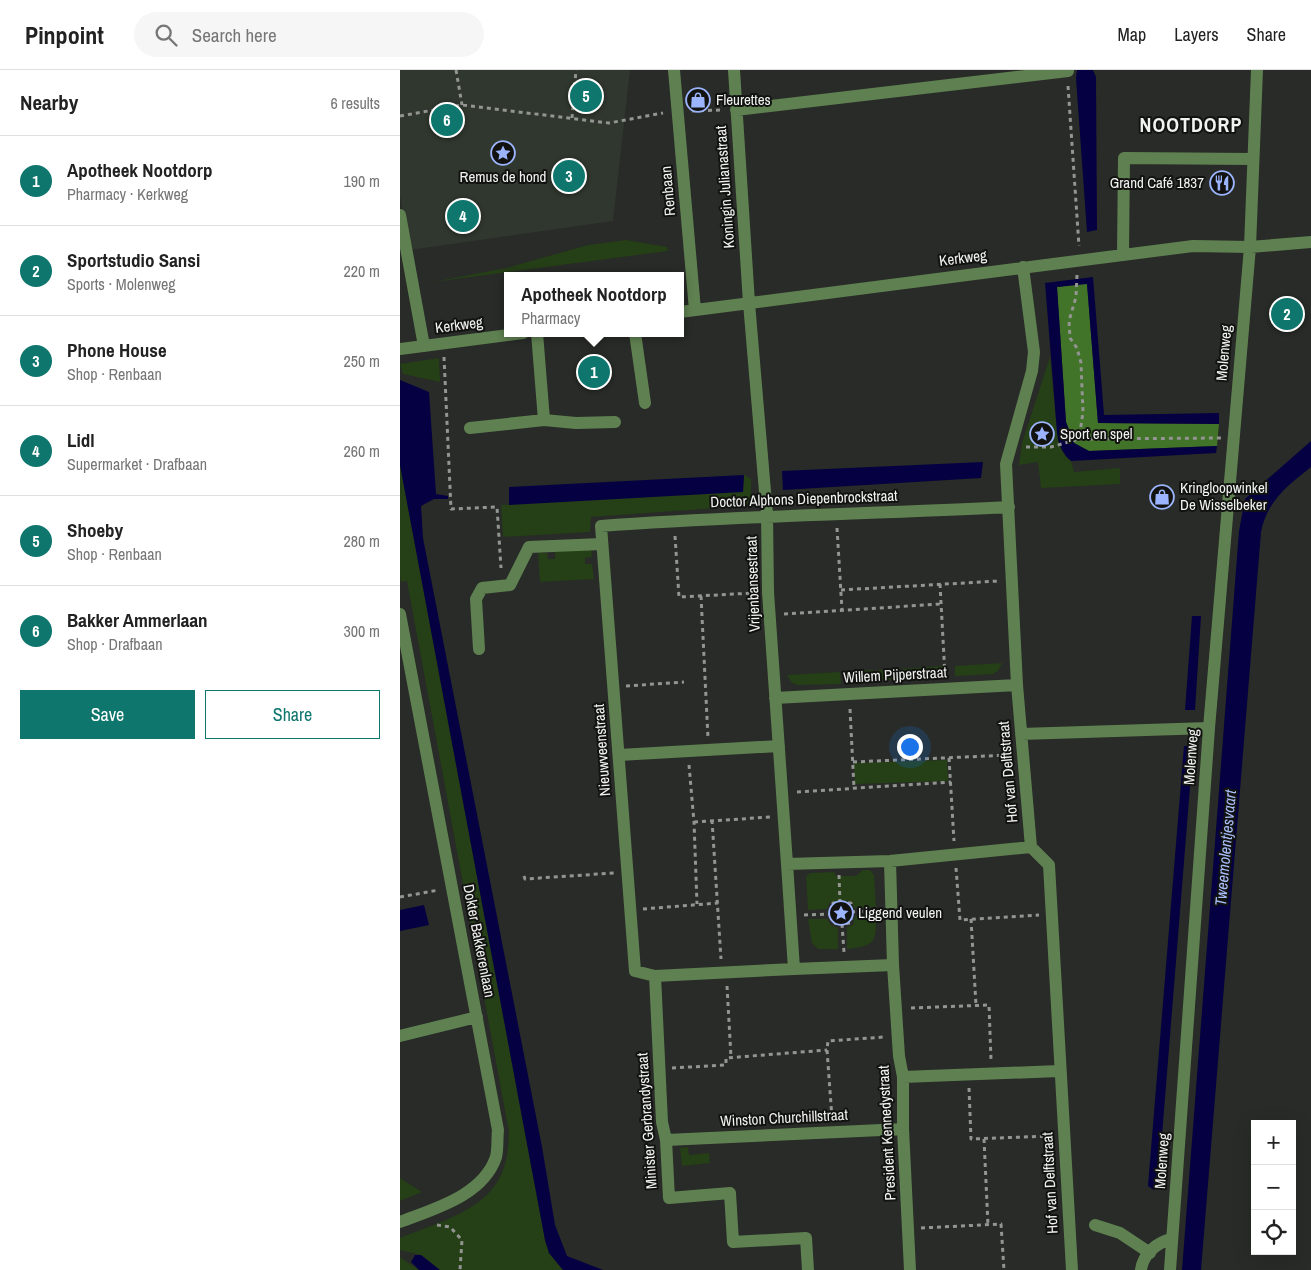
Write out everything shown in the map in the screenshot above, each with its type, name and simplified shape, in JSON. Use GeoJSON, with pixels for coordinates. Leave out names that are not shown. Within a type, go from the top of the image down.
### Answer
{"type":"FeatureCollection","features":[{"type":"Feature","properties":{"kind":"street","name":"Renbaan"},"geometry":{"type":"LineString","coordinates":[[674,70],[695,310]]}},
{"type":"Feature","properties":{"kind":"street","name":"Koningin Julianastraat"},"geometry":{"type":"LineString","coordinates":[[734,70],[749,302]]}},
{"type":"Feature","properties":{"kind":"street","name":"Molenweg"},"geometry":{"type":"LineString","coordinates":[[1170,1270],[1209,728],[1250,247],[1256,70]]}},
{"type":"Feature","properties":{"kind":"street"},"geometry":{"type":"LineString","coordinates":[[736,110],[1039,72],[1067,71]]}},
{"type":"Feature","properties":{"kind":"street"},"geometry":{"type":"LineString","coordinates":[[1123,254],[1124,158],[1253,159]]}},
{"type":"Feature","properties":{"kind":"street"},"geometry":{"type":"LineString","coordinates":[[400,215],[424,346]]}},
{"type":"Feature","properties":{"kind":"street","name":"Kerkweg"},"geometry":{"type":"LineString","coordinates":[[684,311],[1192,246],[1250,247],[1311,242]]}},
{"type":"Feature","properties":{"kind":"street","name":"Hof van Delftstraat"},"geometry":{"type":"LineString","coordinates":[[1022,267],[1034,352],[1032,370],[1006,464],[1008,506],[1017,685],[1031,847],[1049,865],[1059,1071],[1072,1270]]}},
{"type":"Feature","properties":{"kind":"street","name":"Vrijenbansestraat"},"geometry":{"type":"LineString","coordinates":[[749,302],[767,515],[769,615],[794,969]]}},
{"type":"Feature","properties":{"kind":"street","name":"Kerkweg"},"geometry":{"type":"LineString","coordinates":[[400,349],[504,335]]}},
{"type":"Feature","properties":{"kind":"street"},"geometry":{"type":"LineString","coordinates":[[537,337],[544,420]]}},
{"type":"Feature","properties":{"kind":"street"},"geometry":{"type":"LineString","coordinates":[[636,337],[645,403]]}},
{"type":"Feature","properties":{"kind":"street"},"geometry":{"type":"LineString","coordinates":[[470,428],[544,420],[576,423],[614,422]]}},
{"type":"Feature","properties":{"kind":"street","name":"Doctor Alphons Diepenbrockstraat"},"geometry":{"type":"LineString","coordinates":[[601,526],[767,515],[837,515],[1008,506]]}},
{"type":"Feature","properties":{"kind":"street","name":"Nieuwveenstraat"},"geometry":{"type":"LineString","coordinates":[[601,526],[635,971],[655,976]]}},
{"type":"Feature","properties":{"kind":"street"},"geometry":{"type":"LineString","coordinates":[[479,649],[476,599],[482,588],[510,585],[529,547],[602,544]]}},
{"type":"Feature","properties":{"kind":"street","name":"Dokter Bakkerenlaan"},"geometry":{"type":"LineString","coordinates":[[400,614],[498,1130],[496,1156],[489,1171],[476,1185],[465,1194],[400,1222]]}},
{"type":"Feature","properties":{"kind":"street","name":"Willem Pijperstraat"},"geometry":{"type":"LineString","coordinates":[[775,698],[1017,685]]}},
{"type":"Feature","properties":{"kind":"street"},"geometry":{"type":"LineString","coordinates":[[1021,734],[1209,728]]}},
{"type":"Feature","properties":{"kind":"street"},"geometry":{"type":"LineString","coordinates":[[618,755],[778,746]]}},
{"type":"Feature","properties":{"kind":"street"},"geometry":{"type":"LineString","coordinates":[[787,864],[890,860],[1031,847]]}},
{"type":"Feature","properties":{"kind":"street","name":"President Kennedystraat"},"geometry":{"type":"LineString","coordinates":[[890,860],[893,965],[898,1036],[904,1077],[903,1129],[910,1270]]}},
{"type":"Feature","properties":{"kind":"street"},"geometry":{"type":"LineString","coordinates":[[655,976],[893,965]]}},
{"type":"Feature","properties":{"kind":"street","name":"Minister Gerbrandystraat"},"geometry":{"type":"LineString","coordinates":[[655,976],[662,1122],[666,1140],[669,1198],[730,1193],[732,1242],[806,1238],[808,1270]]}},
{"type":"Feature","properties":{"kind":"street"},"geometry":{"type":"LineString","coordinates":[[400,1036],[477,1017]]}},
{"type":"Feature","properties":{"kind":"street"},"geometry":{"type":"LineString","coordinates":[[904,1077],[1059,1071]]}},
{"type":"Feature","properties":{"kind":"street","name":"Winston Churchillstraat"},"geometry":{"type":"LineString","coordinates":[[666,1140],[903,1129]]}},
{"type":"Feature","properties":{"kind":"street"},"geometry":{"type":"LineString","coordinates":[[1095,1225],[1120,1233],[1150,1253]]}},
{"type":"Feature","properties":{"kind":"street"},"geometry":{"type":"LineString","coordinates":[[1141,1270],[1150,1253],[1160,1241],[1172,1239]]}},
{"type":"Feature","properties":{"kind":"path"},"geometry":{"type":"LineString","coordinates":[[456,70],[462,105]]}},
{"type":"Feature","properties":{"kind":"path"},"geometry":{"type":"LineString","coordinates":[[572,118],[576,70]]}},
{"type":"Feature","properties":{"kind":"path"},"geometry":{"type":"LineString","coordinates":[[1067,71],[1080,260]]}},
{"type":"Feature","properties":{"kind":"path"},"geometry":{"type":"LineString","coordinates":[[400,116],[462,105],[609,123],[652,114],[736,110]]}},
{"type":"Feature","properties":{"kind":"path"},"geometry":{"type":"LineString","coordinates":[[1076,277],[1077,286],[1069,321],[1070,338],[1077,348],[1081,363],[1084,412],[1078,439]]}},
{"type":"Feature","properties":{"kind":"path"},"geometry":{"type":"LineString","coordinates":[[444,343],[451,509],[497,507],[502,586]]}},
{"type":"Feature","properties":{"kind":"path"},"geometry":{"type":"LineString","coordinates":[[1011,444],[1028,448],[1051,447],[1078,439],[1234,438]]}},
{"type":"Feature","properties":{"kind":"path"},"geometry":{"type":"LineString","coordinates":[[837,515],[842,610]]}},
{"type":"Feature","properties":{"kind":"path"},"geometry":{"type":"LineString","coordinates":[[674,521],[679,597],[768,592]]}},
{"type":"Feature","properties":{"kind":"path"},"geometry":{"type":"LineString","coordinates":[[841,590],[1012,580]]}},
{"type":"Feature","properties":{"kind":"path"},"geometry":{"type":"LineString","coordinates":[[940,584],[946,689]]}},
{"type":"Feature","properties":{"kind":"path"},"geometry":{"type":"LineString","coordinates":[[701,596],[709,750]]}},
{"type":"Feature","properties":{"kind":"path"},"geometry":{"type":"LineString","coordinates":[[769,615],[941,604]]}},
{"type":"Feature","properties":{"kind":"path"},"geometry":{"type":"LineString","coordinates":[[613,687],[684,682]]}},
{"type":"Feature","properties":{"kind":"path"},"geometry":{"type":"LineString","coordinates":[[849,694],[854,788]]}},
{"type":"Feature","properties":{"kind":"path"},"geometry":{"type":"LineString","coordinates":[[687,751],[694,822],[697,904]]}},
{"type":"Feature","properties":{"kind":"path"},"geometry":{"type":"LineString","coordinates":[[853,762],[1023,754]]}},
{"type":"Feature","properties":{"kind":"path"},"geometry":{"type":"LineString","coordinates":[[949,758],[960,920],[1052,914]]}},
{"type":"Feature","properties":{"kind":"path"},"geometry":{"type":"LineString","coordinates":[[782,792],[951,782]]}},
{"type":"Feature","properties":{"kind":"path"},"geometry":{"type":"LineString","coordinates":[[694,822],[784,816]]}},
{"type":"Feature","properties":{"kind":"path"},"geometry":{"type":"LineString","coordinates":[[712,820],[722,972]]}},
{"type":"Feature","properties":{"kind":"path"},"geometry":{"type":"LineString","coordinates":[[839,871],[840,903]]}},
{"type":"Feature","properties":{"kind":"path"},"geometry":{"type":"LineString","coordinates":[[524,876],[525,879],[627,872]]}},
{"type":"Feature","properties":{"kind":"path"},"geometry":{"type":"LineString","coordinates":[[400,897],[426,892]]}},
{"type":"Feature","properties":{"kind":"path"},"geometry":{"type":"LineString","coordinates":[[630,910],[718,903]]}},
{"type":"Feature","properties":{"kind":"path"},"geometry":{"type":"LineString","coordinates":[[833,903],[851,903],[851,912],[851,923],[833,923],[833,903]]}},
{"type":"Feature","properties":{"kind":"path"},"geometry":{"type":"LineString","coordinates":[[851,912],[890,910]]}},
{"type":"Feature","properties":{"kind":"path"},"geometry":{"type":"LineString","coordinates":[[791,915],[833,914]]}},
{"type":"Feature","properties":{"kind":"path"},"geometry":{"type":"LineString","coordinates":[[971,919],[976,1005]]}},
{"type":"Feature","properties":{"kind":"path"},"geometry":{"type":"LineString","coordinates":[[842,924],[843,952],[853,952]]}},
{"type":"Feature","properties":{"kind":"path"},"geometry":{"type":"LineString","coordinates":[[719,987],[727,986],[731,1057]]}},
{"type":"Feature","properties":{"kind":"path"},"geometry":{"type":"LineString","coordinates":[[896,1008],[989,1005],[992,1074]]}},
{"type":"Feature","properties":{"kind":"path"},"geometry":{"type":"LineString","coordinates":[[834,1132],[827,1050],[828,1041],[898,1036]]}},
{"type":"Feature","properties":{"kind":"path"},"geometry":{"type":"LineString","coordinates":[[659,1068],[726,1065],[726,1058],[731,1057],[827,1050]]}},
{"type":"Feature","properties":{"kind":"path"},"geometry":{"type":"LineString","coordinates":[[968,1074],[971,1139],[1064,1135]]}},
{"type":"Feature","properties":{"kind":"path"},"geometry":{"type":"LineString","coordinates":[[984,1139],[988,1225]]}},
{"type":"Feature","properties":{"kind":"path"},"geometry":{"type":"LineString","coordinates":[[429,1211],[432,1224],[450,1227],[462,1240],[460,1270]]}},
{"type":"Feature","properties":{"kind":"path"},"geometry":{"type":"LineString","coordinates":[[908,1229],[1001,1224],[1004,1270]]}},
{"type":"Feature","properties":{"kind":"shaded area"},"geometry":{"type":"Polygon","coordinates":[[[400,70],[630,70],[613,221],[410,250],[400,196],[400,70]]]}},
{"type":"Feature","properties":{"kind":"green space"},"geometry":{"type":"Polygon","coordinates":[[[626,240],[667,247],[668,251],[433,282],[506,268],[588,245],[626,240]]]}},
{"type":"Feature","properties":{"kind":"green space"},"geometry":{"type":"Polygon","coordinates":[[[1087,283],[1098,423],[1219,424],[1217,446],[1089,451],[1074,443],[1066,422],[1057,287],[1087,283]]]}},
{"type":"Feature","properties":{"kind":"green space"},"geometry":{"type":"Polygon","coordinates":[[[1050,357],[1057,432],[1065,456],[1071,461],[1074,472],[1120,468],[1120,484],[1041,488],[1038,462],[1019,465],[1022,443],[1050,357]]]}},
{"type":"Feature","properties":{"kind":"green space"},"geometry":{"type":"Polygon","coordinates":[[[439,358],[440,382],[403,374],[400,364],[439,358]]]}},
{"type":"Feature","properties":{"kind":"green space"},"geometry":{"type":"Polygon","coordinates":[[[400,465],[545,1240],[549,1253],[563,1270],[440,1270],[421,1255],[400,1250],[400,1238],[459,1214],[486,1196],[496,1184],[505,1165],[509,1132],[407,581],[401,582],[400,576],[400,465]]]}},
{"type":"Feature","properties":{"kind":"green space"},"geometry":{"type":"Polygon","coordinates":[[[744,475],[751,479],[751,499],[745,506],[591,517],[590,532],[503,537],[501,505],[743,491],[744,475]]]}},
{"type":"Feature","properties":{"kind":"green space"},"geometry":{"type":"Polygon","coordinates":[[[591,548],[592,557],[585,558],[585,564],[592,564],[594,579],[540,582],[538,553],[547,553],[548,559],[555,559],[555,552],[591,548]]]}},
{"type":"Feature","properties":{"kind":"green space"},"geometry":{"type":"Polygon","coordinates":[[[1002,663],[998,671],[993,674],[955,676],[955,666],[1002,663]]]}},
{"type":"Feature","properties":{"kind":"green space"},"geometry":{"type":"Polygon","coordinates":[[[943,666],[943,677],[901,679],[900,669],[943,666]]]}},
{"type":"Feature","properties":{"kind":"green space"},"geometry":{"type":"Polygon","coordinates":[[[898,669],[898,679],[877,680],[877,670],[898,669]]]}},
{"type":"Feature","properties":{"kind":"green space"},"geometry":{"type":"Polygon","coordinates":[[[873,670],[874,680],[845,682],[844,672],[873,670]]]}},
{"type":"Feature","properties":{"kind":"green space"},"geometry":{"type":"Polygon","coordinates":[[[840,672],[841,684],[798,685],[792,683],[787,675],[840,672]]]}},
{"type":"Feature","properties":{"kind":"green space"},"geometry":{"type":"Polygon","coordinates":[[[947,760],[948,781],[855,784],[854,763],[947,760]]]}},
{"type":"Feature","properties":{"kind":"green space"},"geometry":{"type":"Polygon","coordinates":[[[863,870],[870,870],[874,875],[876,907],[854,908],[852,901],[830,902],[827,909],[808,910],[806,877],[810,873],[834,872],[836,876],[856,876],[863,870]]]}},
{"type":"Feature","properties":{"kind":"green space"},"geometry":{"type":"Polygon","coordinates":[[[876,915],[876,931],[872,941],[864,946],[847,949],[847,927],[853,925],[855,916],[876,915]]]}},
{"type":"Feature","properties":{"kind":"green space"},"geometry":{"type":"Polygon","coordinates":[[[808,919],[827,919],[831,925],[838,928],[838,949],[818,949],[812,943],[808,919]]]}},
{"type":"Feature","properties":{"kind":"green space"},"geometry":{"type":"Polygon","coordinates":[[[688,1147],[689,1155],[709,1153],[710,1163],[682,1166],[680,1148],[688,1147]]]}},
{"type":"Feature","properties":{"kind":"green space"},"geometry":{"type":"Polygon","coordinates":[[[400,1178],[422,1192],[400,1201],[400,1178]]]}},
{"type":"Feature","properties":{"kind":"green space"},"geometry":{"type":"Polygon","coordinates":[[[400,1257],[419,1270],[400,1270],[400,1257]]]}},
{"type":"Feature","properties":{"kind":"water"},"geometry":{"type":"Polygon","coordinates":[[[1077,70],[1093,70],[1096,77],[1097,230],[1087,232],[1076,78],[1077,70]]]}},
{"type":"Feature","properties":{"kind":"water"},"geometry":{"type":"Polygon","coordinates":[[[1093,277],[1104,415],[1219,413],[1219,424],[1098,423],[1087,284],[1057,287],[1066,422],[1074,443],[1089,451],[1217,446],[1216,453],[1071,461],[1065,455],[1059,444],[1057,432],[1045,283],[1093,277]]]}},
{"type":"Feature","properties":{"kind":"water"},"geometry":{"type":"Polygon","coordinates":[[[400,380],[429,392],[436,494],[448,496],[448,499],[434,499],[421,506],[423,538],[542,1147],[555,1225],[567,1256],[603,1270],[563,1270],[549,1253],[545,1240],[400,465],[400,380]]]}},
{"type":"Feature","properties":{"kind":"water","name":"Tweemolentjesvaart"},"geometry":{"type":"Polygon","coordinates":[[[1311,441],[1311,467],[1279,495],[1268,511],[1261,532],[1201,1270],[1182,1270],[1239,531],[1245,499],[1311,441]]]}},
{"type":"Feature","properties":{"kind":"water"},"geometry":{"type":"Polygon","coordinates":[[[983,462],[981,478],[783,490],[782,471],[983,462]]]}},
{"type":"Feature","properties":{"kind":"water"},"geometry":{"type":"Polygon","coordinates":[[[744,475],[743,492],[509,505],[509,487],[744,475]]]}},
{"type":"Feature","properties":{"kind":"water"},"geometry":{"type":"Polygon","coordinates":[[[1192,616],[1201,616],[1195,710],[1185,710],[1192,616]]]}},
{"type":"Feature","properties":{"kind":"water"},"geometry":{"type":"Polygon","coordinates":[[[1184,746],[1190,746],[1193,750],[1158,1185],[1154,1190],[1148,1186],[1184,746]]]}},
{"type":"Feature","properties":{"kind":"water"},"geometry":{"type":"Polygon","coordinates":[[[424,905],[429,925],[400,931],[400,910],[424,905]]]}},
{"type":"Feature","properties":{"kind":"water"},"geometry":{"type":"Polygon","coordinates":[[[415,1255],[421,1255],[440,1270],[419,1270],[411,1262],[415,1255]]]}},
{"type":"Feature","properties":{"kind":"place","name":"Shoeby"},"geometry":{"type":"Point","coordinates":[586,96]}},
{"type":"Feature","properties":{"kind":"place","name":"Fleurettes"},"geometry":{"type":"Point","coordinates":[698,100]}},
{"type":"Feature","properties":{"kind":"place","name":"Bakker Ammerlaan"},"geometry":{"type":"Point","coordinates":[447,120]}},
{"type":"Feature","properties":{"kind":"place","name":"Remus de hond"},"geometry":{"type":"Point","coordinates":[503,153]}},
{"type":"Feature","properties":{"kind":"place","name":"Phone House"},"geometry":{"type":"Point","coordinates":[569,176]}},
{"type":"Feature","properties":{"kind":"place","name":"Grand Café 1837"},"geometry":{"type":"Point","coordinates":[1222,183]}},
{"type":"Feature","properties":{"kind":"place","name":"Lidl"},"geometry":{"type":"Point","coordinates":[463,216]}},
{"type":"Feature","properties":{"kind":"place","name":"Sportstudio Sansi"},"geometry":{"type":"Point","coordinates":[1287,314]}},
{"type":"Feature","properties":{"kind":"place","name":"Apotheek Nootdorp"},"geometry":{"type":"Point","coordinates":[594,372]}},
{"type":"Feature","properties":{"kind":"place","name":"Sport en spel"},"geometry":{"type":"Point","coordinates":[1042,434]}},
{"type":"Feature","properties":{"kind":"place","name":"Kringloopwinkel De Wisselbeker"},"geometry":{"type":"Point","coordinates":[1162,497]}},
{"type":"Feature","properties":{"kind":"place","name":"Liggend veulen"},"geometry":{"type":"Point","coordinates":[841,913]}},
{"type":"Feature","properties":{"kind":"district","name":"NOOTDORP"},"geometry":{"type":"Point","coordinates":[1191,125]}}]}
